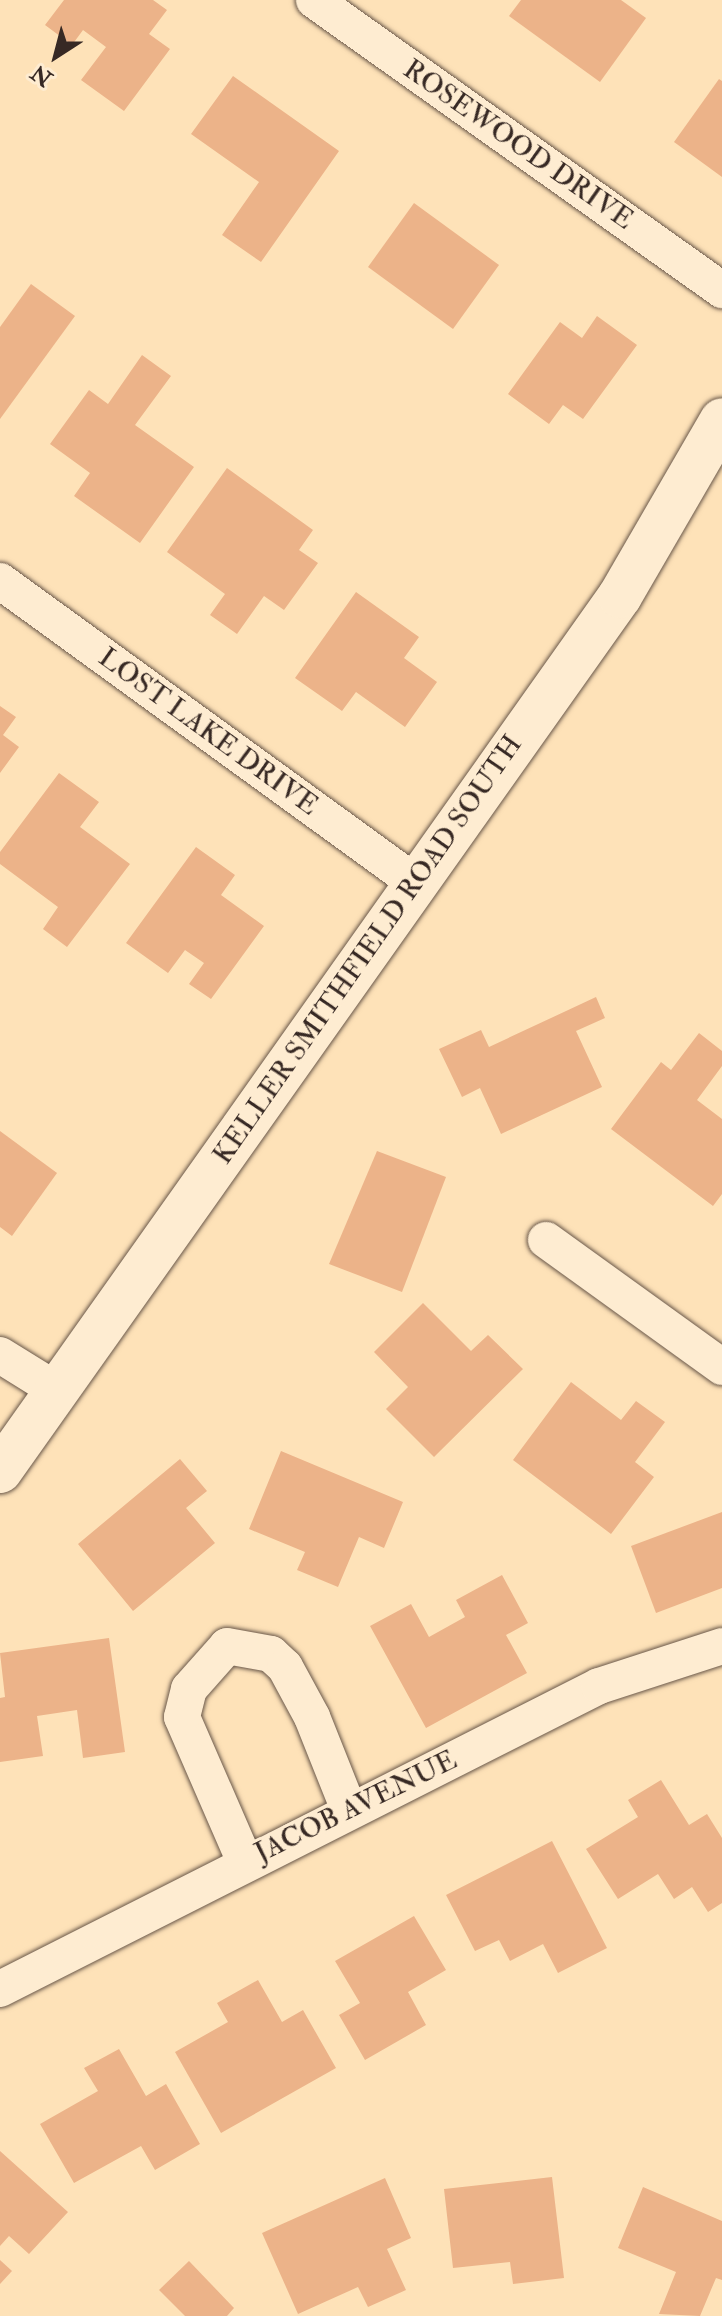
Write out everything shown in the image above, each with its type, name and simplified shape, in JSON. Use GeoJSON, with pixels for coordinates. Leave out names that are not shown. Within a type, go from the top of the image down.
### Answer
{"type":"FeatureCollection","features":[{"type":"Feature","properties":{"kind":"main road","name":"KELLER SMITHFIELD ROAD SOUTH"},"geometry":{"type":"LineString","coordinates":[[0,1471],[620,596],[722,420]]}},
{"type":"Feature","properties":{"kind":"street","name":"ROSEWOOD DRIVE"},"geometry":{"type":"LineString","coordinates":[[314,0],[722,290]]}},
{"type":"Feature","properties":{"kind":"street","name":"LOST LAKE DRIVE"},"geometry":{"type":"LineString","coordinates":[[0,581],[416,883]]}},
{"type":"Feature","properties":{"kind":"street"},"geometry":{"type":"LineString","coordinates":[[546,1240],[722,1367]]}},
{"type":"Feature","properties":{"kind":"street"},"geometry":{"type":"LineString","coordinates":[[0,1355],[58,1391]]}},
{"type":"Feature","properties":{"kind":"street"},"geometry":{"type":"LineString","coordinates":[[245,1862],[182,1717],[189,1689],[227,1646],[271,1654],[285,1667],[312,1717],[349,1810]]}},
{"type":"Feature","properties":{"kind":"street","name":"JACOB AVENUE"},"geometry":{"type":"LineString","coordinates":[[0,1989],[245,1862],[599,1686],[722,1646]]}},
{"type":"Feature","properties":{"kind":"building"},"geometry":{"type":"Polygon","coordinates":[[[64,0],[153,0],[167,10],[149,34],[170,49],[124,111],[81,80],[106,47],[83,30],[72,45],[45,25],[64,0]]]}},
{"type":"Feature","properties":{"kind":"building"},"geometry":{"type":"Polygon","coordinates":[[[521,0],[621,0],[646,18],[600,82],[509,16],[521,0]]]}},
{"type":"Feature","properties":{"kind":"building"},"geometry":{"type":"Polygon","coordinates":[[[233,76],[339,151],[261,262],[222,235],[259,182],[191,134],[233,76]]]}},
{"type":"Feature","properties":{"kind":"building"},"geometry":{"type":"Polygon","coordinates":[[[719,79],[722,81],[722,177],[674,142],[719,79]]]}},
{"type":"Feature","properties":{"kind":"building"},"geometry":{"type":"Polygon","coordinates":[[[414,203],[499,265],[453,329],[368,267],[414,203]]]}},
{"type":"Feature","properties":{"kind":"building"},"geometry":{"type":"Polygon","coordinates":[[[31,284],[75,316],[0,419],[0,327],[31,284]]]}},
{"type":"Feature","properties":{"kind":"building"},"geometry":{"type":"Polygon","coordinates":[[[597,316],[637,345],[583,419],[563,405],[549,424],[508,394],[560,322],[582,338],[597,316]]]}},
{"type":"Feature","properties":{"kind":"building"},"geometry":{"type":"Polygon","coordinates":[[[142,355],[171,376],[135,425],[194,467],[140,543],[74,496],[90,473],[50,444],[89,390],[108,404],[142,355]]]}},
{"type":"Feature","properties":{"kind":"building"},"geometry":{"type":"Polygon","coordinates":[[[227,468],[313,530],[299,550],[318,563],[284,610],[264,596],[237,634],[210,615],[225,594],[167,552],[227,468]]]}},
{"type":"Feature","properties":{"kind":"building"},"geometry":{"type":"Polygon","coordinates":[[[356,592],[419,637],[404,658],[437,682],[405,727],[356,692],[342,711],[295,678],[356,592]]]}},
{"type":"Feature","properties":{"kind":"building"},"geometry":{"type":"Polygon","coordinates":[[[0,706],[16,717],[3,735],[19,747],[0,773],[0,706]]]}},
{"type":"Feature","properties":{"kind":"building"},"geometry":{"type":"Polygon","coordinates":[[[59,773],[99,802],[80,827],[130,864],[67,947],[43,929],[58,907],[0,864],[0,852],[59,773]]]}},
{"type":"Feature","properties":{"kind":"building"},"geometry":{"type":"Polygon","coordinates":[[[196,847],[235,875],[221,895],[264,926],[211,999],[189,984],[204,963],[185,950],[168,973],[126,943],[196,847]]]}},
{"type":"Feature","properties":{"kind":"building"},"geometry":{"type":"Polygon","coordinates":[[[596,997],[605,1018],[576,1031],[602,1087],[501,1134],[480,1088],[462,1097],[439,1049],[481,1030],[489,1047],[596,997]]]}},
{"type":"Feature","properties":{"kind":"building"},"geometry":{"type":"Polygon","coordinates":[[[699,1033],[722,1051],[722,1066],[697,1100],[722,1119],[722,1194],[713,1206],[611,1129],[661,1062],[671,1070],[699,1033]]]}},
{"type":"Feature","properties":{"kind":"building"},"geometry":{"type":"Polygon","coordinates":[[[0,1131],[57,1173],[12,1236],[0,1227],[0,1131]]]}},
{"type":"Feature","properties":{"kind":"building"},"geometry":{"type":"Polygon","coordinates":[[[377,1151],[446,1177],[402,1292],[329,1264],[377,1151]]]}},
{"type":"Feature","properties":{"kind":"building"},"geometry":{"type":"Polygon","coordinates":[[[423,1303],[471,1351],[488,1335],[523,1369],[434,1457],[386,1409],[408,1387],[374,1352],[423,1303]]]}},
{"type":"Feature","properties":{"kind":"building"},"geometry":{"type":"Polygon","coordinates":[[[571,1382],[621,1420],[636,1401],[665,1422],[635,1462],[654,1477],[611,1534],[513,1460],[571,1382]]]}},
{"type":"Feature","properties":{"kind":"building"},"geometry":{"type":"Polygon","coordinates":[[[281,1451],[403,1502],[384,1548],[359,1537],[338,1587],[297,1570],[305,1552],[249,1529],[281,1451]]]}},
{"type":"Feature","properties":{"kind":"building"},"geometry":{"type":"Polygon","coordinates":[[[180,1459],[207,1491],[186,1508],[215,1543],[133,1611],[78,1544],[180,1459]]]}},
{"type":"Feature","properties":{"kind":"building"},"geometry":{"type":"Polygon","coordinates":[[[722,1512],[722,1588],[656,1613],[631,1546],[722,1512]]]}},
{"type":"Feature","properties":{"kind":"building"},"geometry":{"type":"Polygon","coordinates":[[[502,1575],[528,1623],[506,1635],[527,1673],[426,1728],[370,1626],[411,1604],[429,1637],[465,1617],[456,1600],[502,1575]]]}},
{"type":"Feature","properties":{"kind":"building"},"geometry":{"type":"Polygon","coordinates":[[[109,1638],[125,1752],[83,1758],[77,1710],[37,1716],[43,1756],[0,1762],[0,1698],[5,1697],[0,1653],[109,1638]]]}},
{"type":"Feature","properties":{"kind":"building"},"geometry":{"type":"Polygon","coordinates":[[[661,1780],[689,1825],[707,1814],[722,1838],[722,1903],[708,1912],[692,1887],[674,1899],[658,1874],[618,1899],[586,1849],[638,1817],[628,1800],[661,1780]]]}},
{"type":"Feature","properties":{"kind":"building"},"geometry":{"type":"Polygon","coordinates":[[[552,1841],[607,1948],[558,1973],[543,1944],[510,1961],[499,1940],[475,1951],[446,1895],[552,1841]]]}},
{"type":"Feature","properties":{"kind":"building"},"geometry":{"type":"Polygon","coordinates":[[[414,1916],[446,1970],[408,1992],[426,2025],[365,2060],[339,2015],[360,2003],[335,1961],[414,1916]]]}},
{"type":"Feature","properties":{"kind":"building"},"geometry":{"type":"Polygon","coordinates":[[[258,1980],[282,2022],[303,2010],[336,2068],[221,2133],[175,2052],[228,2022],[217,2003],[258,1980]]]}},
{"type":"Feature","properties":{"kind":"building"},"geometry":{"type":"Polygon","coordinates":[[[119,2049],[146,2096],[166,2084],[200,2144],[155,2170],[141,2146],[74,2183],[40,2124],[98,2091],[84,2068],[119,2049]]]}},
{"type":"Feature","properties":{"kind":"building"},"geometry":{"type":"Polygon","coordinates":[[[0,2151],[68,2212],[29,2254],[9,2236],[0,2246],[0,2151]]]}},
{"type":"Feature","properties":{"kind":"building"},"geometry":{"type":"Polygon","coordinates":[[[552,2177],[564,2278],[513,2284],[510,2262],[453,2268],[444,2189],[552,2177]]]}},
{"type":"Feature","properties":{"kind":"building"},"geometry":{"type":"Polygon","coordinates":[[[385,2178],[411,2238],[387,2249],[406,2290],[368,2307],[358,2287],[298,2314],[262,2233],[385,2178]]]}},
{"type":"Feature","properties":{"kind":"building"},"geometry":{"type":"Polygon","coordinates":[[[643,2187],[722,2221],[722,2280],[716,2278],[700,2316],[659,2314],[676,2272],[618,2248],[643,2187]]]}},
{"type":"Feature","properties":{"kind":"building"},"geometry":{"type":"Polygon","coordinates":[[[0,2260],[12,2271],[0,2284],[0,2260]]]}},
{"type":"Feature","properties":{"kind":"building"},"geometry":{"type":"Polygon","coordinates":[[[189,2261],[234,2308],[227,2316],[185,2316],[159,2290],[189,2261]]]}}]}
